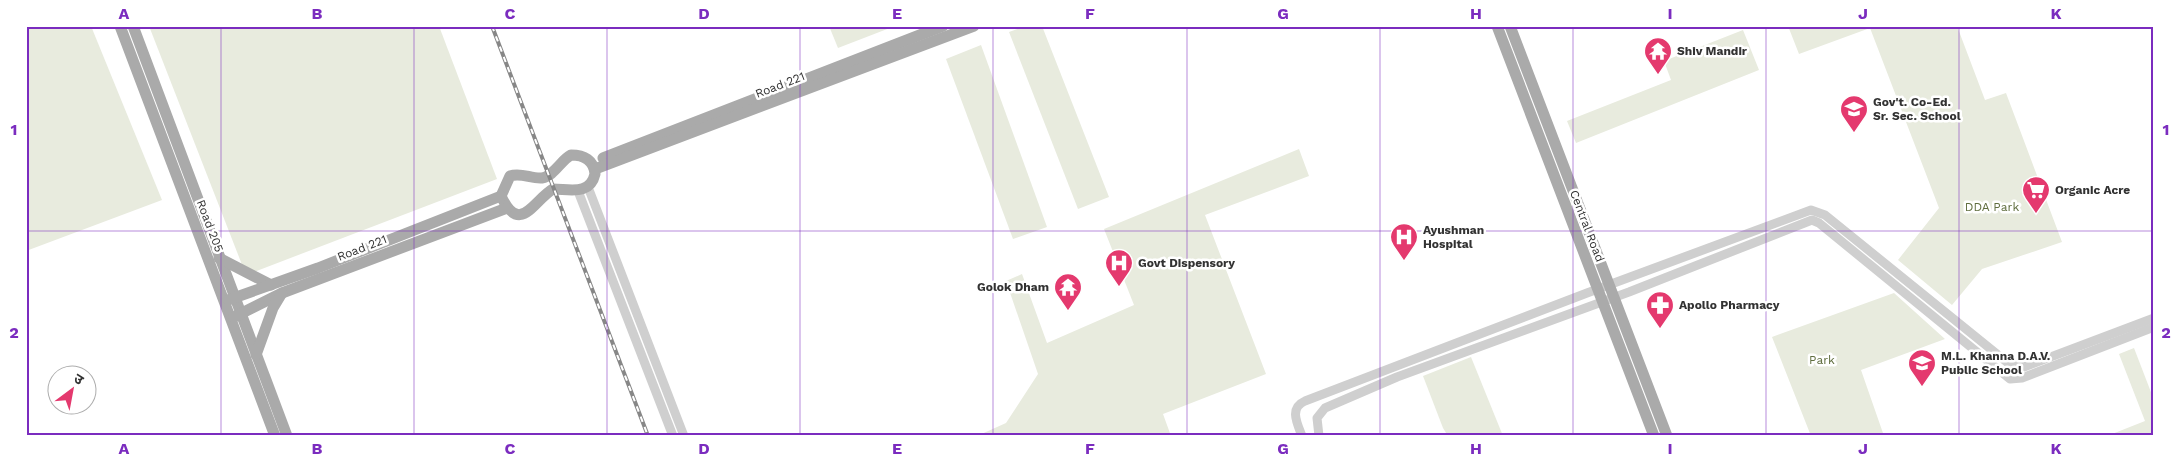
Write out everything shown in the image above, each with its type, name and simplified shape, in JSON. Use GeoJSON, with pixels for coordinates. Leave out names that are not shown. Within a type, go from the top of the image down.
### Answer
{"type":"FeatureCollection","features":[{"type":"Feature","properties":{"kind":"main road","name":"Road 205"},"geometry":{"type":"LineString","coordinates":[[120,26],[229,300],[275,436]]}},
{"type":"Feature","properties":{"kind":"main road","name":"Road 205"},"geometry":{"type":"LineString","coordinates":[[133,26],[219,258],[229,300]]}},
{"type":"Feature","properties":{"kind":"main road","name":"Road 221"},"geometry":{"type":"LineString","coordinates":[[593,166],[943,26]]}},
{"type":"Feature","properties":{"kind":"main road","name":"Road 221"},"geometry":{"type":"LineString","coordinates":[[593,166],[974,26]]}},
{"type":"Feature","properties":{"kind":"main road","name":"Central Road"},"geometry":{"type":"LineString","coordinates":[[1497,26],[1607,300],[1654,436]]}},
{"type":"Feature","properties":{"kind":"main road","name":"Central Road"},"geometry":{"type":"LineString","coordinates":[[1510,26],[1602,287]]}},
{"type":"Feature","properties":{"kind":"main road"},"geometry":{"type":"LineString","coordinates":[[571,155],[584,157],[593,166],[594,179],[583,189],[553,189],[532,210],[526,213],[513,213],[506,208],[500,196],[510,176],[520,174],[539,178],[547,176],[571,155]]}},
{"type":"Feature","properties":{"kind":"main road","name":"Road 221"},"geometry":{"type":"LineString","coordinates":[[229,300],[500,196]]}},
{"type":"Feature","properties":{"kind":"main road","name":"Road 221"},"geometry":{"type":"LineString","coordinates":[[235,316],[282,293],[506,208]]}},
{"type":"Feature","properties":{"kind":"main road"},"geometry":{"type":"LineString","coordinates":[[219,258],[271,285]]}},
{"type":"Feature","properties":{"kind":"main road"},"geometry":{"type":"LineString","coordinates":[[256,356],[273,308],[282,293]]}},
{"type":"Feature","properties":{"kind":"main road","name":"Central Road"},"geometry":{"type":"LineString","coordinates":[[1607,300],[1666,436]]}},
{"type":"Feature","properties":{"kind":"main road","name":"Road 205"},"geometry":{"type":"LineString","coordinates":[[235,316],[256,356],[287,436]]}},
{"type":"Feature","properties":{"kind":"street"},"geometry":{"type":"LineString","coordinates":[[583,189],[673,436]]}},
{"type":"Feature","properties":{"kind":"street"},"geometry":{"type":"LineString","coordinates":[[583,189],[684,436]]}},
{"type":"Feature","properties":{"kind":"street"},"geometry":{"type":"LineString","coordinates":[[1302,436],[1295,418],[1295,410],[1299,404],[1602,287],[1811,210],[1824,215],[2008,363],[2024,368],[2154,318]]}},
{"type":"Feature","properties":{"kind":"street"},"geometry":{"type":"LineString","coordinates":[[1319,436],[1317,418],[1326,408],[1418,369],[1607,300],[1812,220],[1819,223],[2010,379],[2022,378],[2154,328]]}},
{"type":"Feature","properties":{"kind":"green space"},"geometry":{"type":"Polygon","coordinates":[[[26,26],[91,26],[162,200],[26,251],[26,26]]]}},
{"type":"Feature","properties":{"kind":"green space"},"geometry":{"type":"Polygon","coordinates":[[[149,26],[439,26],[497,179],[246,275],[149,26]]]}},
{"type":"Feature","properties":{"kind":"green space"},"geometry":{"type":"Polygon","coordinates":[[[829,26],[895,26],[838,48],[829,26]]]}},
{"type":"Feature","properties":{"kind":"green space"},"geometry":{"type":"Polygon","coordinates":[[[1025,26],[1042,26],[1109,197],[1078,209],[1009,32],[1025,26]]]}},
{"type":"Feature","properties":{"kind":"green space","name":"DDA Park"},"geometry":{"type":"Polygon","coordinates":[[[1788,26],[1957,26],[1985,100],[2006,93],[2062,242],[1982,269],[1952,305],[1898,260],[1939,208],[1870,28],[1799,54],[1788,26]]]}},
{"type":"Feature","properties":{"kind":"green space"},"geometry":{"type":"Polygon","coordinates":[[[1743,30],[1759,70],[1576,143],[1567,121],[1671,80],[1664,61],[1743,30]]]}},
{"type":"Feature","properties":{"kind":"green space"},"geometry":{"type":"Polygon","coordinates":[[[981,45],[1047,227],[1013,239],[946,59],[981,45]]]}},
{"type":"Feature","properties":{"kind":"green space"},"geometry":{"type":"Polygon","coordinates":[[[1299,149],[1309,176],[1205,215],[1266,374],[1163,414],[1171,436],[977,436],[1006,423],[1038,374],[1006,281],[1022,274],[1047,343],[1134,305],[1104,229],[1299,149]]]}},
{"type":"Feature","properties":{"kind":"green space","name":"Park"},"geometry":{"type":"Polygon","coordinates":[[[1894,293],[1945,339],[1861,370],[1884,436],[1811,436],[1772,337],[1894,293]]]}},
{"type":"Feature","properties":{"kind":"green space"},"geometry":{"type":"Polygon","coordinates":[[[2134,348],[2154,400],[2154,436],[2107,436],[2145,421],[2119,354],[2134,348]]]}},
{"type":"Feature","properties":{"kind":"green space"},"geometry":{"type":"Polygon","coordinates":[[[1471,357],[1503,436],[1448,436],[1443,428],[1423,376],[1471,357]]]}},
{"type":"Feature","properties":{"kind":"railway"},"geometry":{"type":"LineString","coordinates":[[492,26],[648,436]]}},
{"type":"Feature","properties":{"kind":"place","name":"Shiv Mandir"},"geometry":{"type":"Point","coordinates":[1658,75]}},
{"type":"Feature","properties":{"kind":"place","name":"Gov't. Co-Ed. Sr. Sec. School"},"geometry":{"type":"Point","coordinates":[1854,133]}},
{"type":"Feature","properties":{"kind":"place","name":"Organic Acre"},"geometry":{"type":"Point","coordinates":[2036,214]}},
{"type":"Feature","properties":{"kind":"place","name":"Ayushman Hospital"},"geometry":{"type":"Point","coordinates":[1404,261]}},
{"type":"Feature","properties":{"kind":"place","name":"Govt Dispensory"},"geometry":{"type":"Point","coordinates":[1119,287]}},
{"type":"Feature","properties":{"kind":"place","name":"Golok Dham"},"geometry":{"type":"Point","coordinates":[1068,311]}},
{"type":"Feature","properties":{"kind":"place","name":"Apollo Pharmacy"},"geometry":{"type":"Point","coordinates":[1660,329]}},
{"type":"Feature","properties":{"kind":"place","name":"M.L. Khanna D.A.V. Public School"},"geometry":{"type":"Point","coordinates":[1922,387]}}]}
